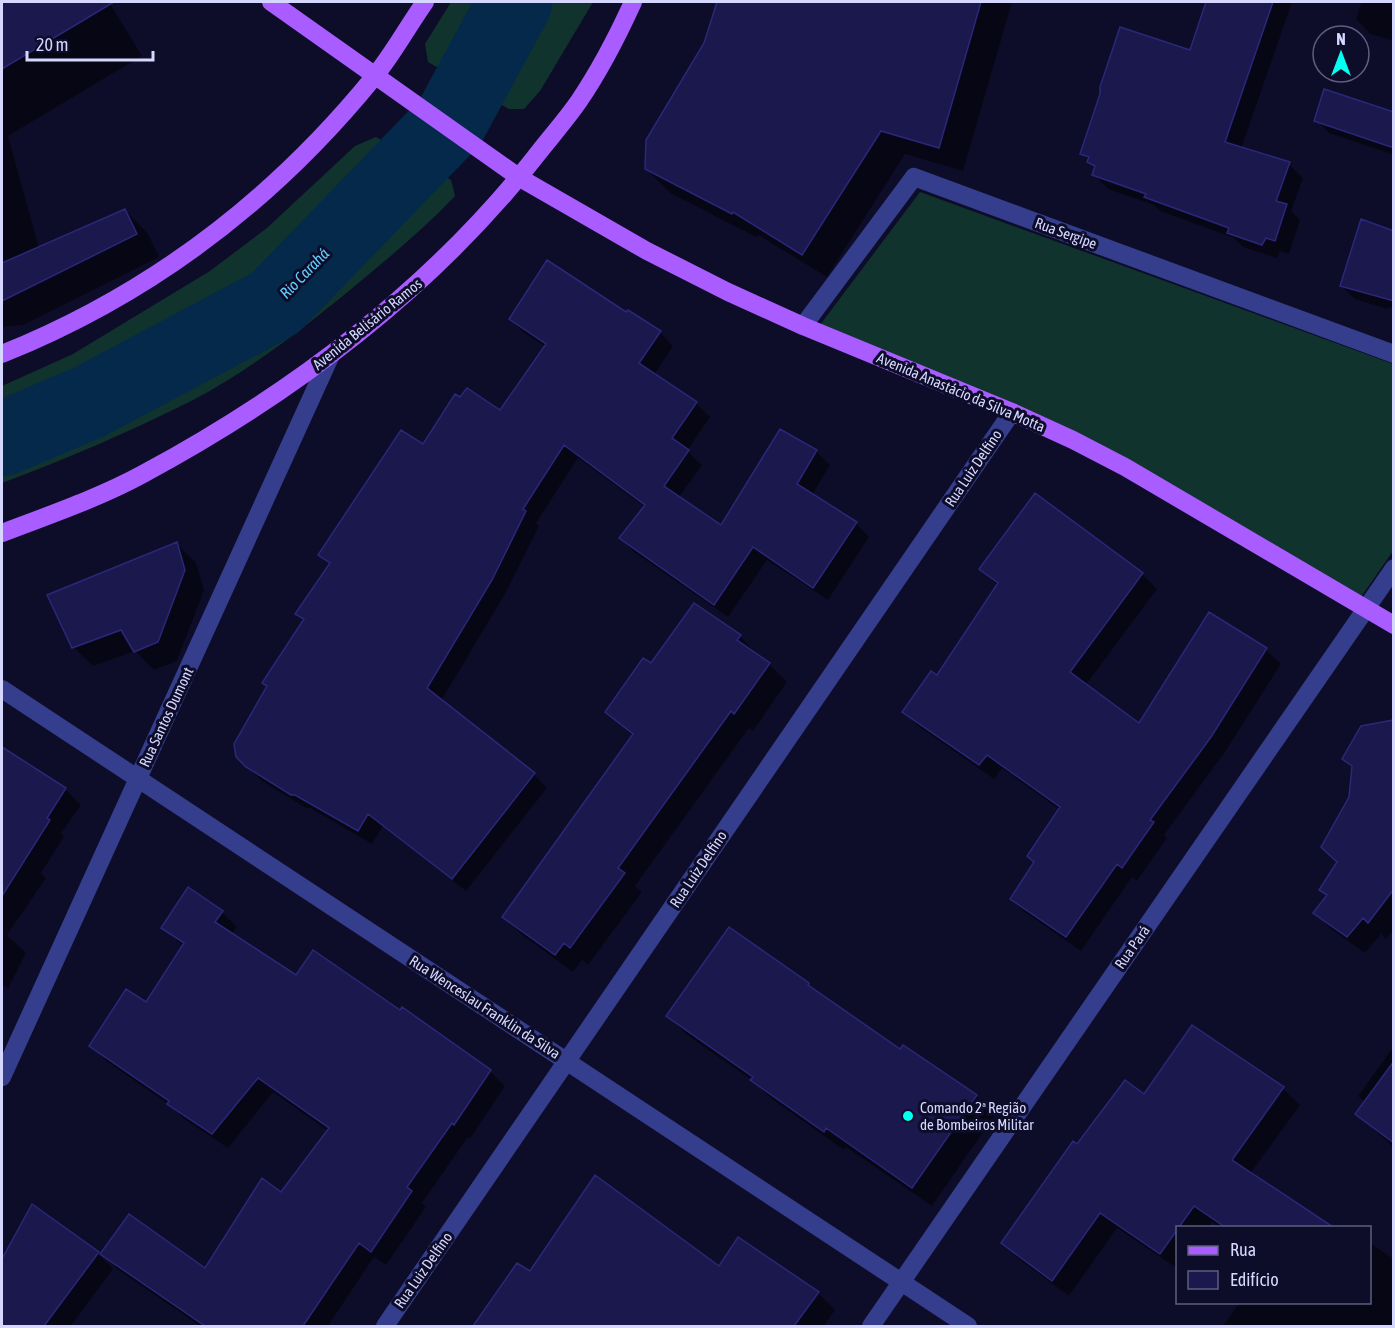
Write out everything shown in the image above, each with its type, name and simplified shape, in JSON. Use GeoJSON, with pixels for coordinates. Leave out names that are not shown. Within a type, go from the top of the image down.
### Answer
{"type":"FeatureCollection","features":[{"type":"Feature","properties":{"kind":"main road","name":"Avenida Anastácio da Silva Motta"},"geometry":{"type":"LineString","coordinates":[[271,2],[520,178],[646,251],[803,326],[1012,412],[1125,467],[1394,625]]}},
{"type":"Feature","properties":{"kind":"main road"},"geometry":{"type":"LineString","coordinates":[[2,354],[108,304],[182,258],[254,203],[328,130],[376,75],[425,2]]}},
{"type":"Feature","properties":{"kind":"main road","name":"Avenida Belisário Ramos"},"geometry":{"type":"LineString","coordinates":[[2,533],[142,475],[247,414],[330,357],[402,299],[464,242],[520,178],[580,100],[620,32],[633,2]]}},
{"type":"Feature","properties":{"kind":"street","name":"Rua Sergipe"},"geometry":{"type":"LineString","coordinates":[[803,326],[914,177],[1394,354]]}},
{"type":"Feature","properties":{"kind":"street","name":"Rua Santos Dumont"},"geometry":{"type":"LineString","coordinates":[[2,1077],[330,357]]}},
{"type":"Feature","properties":{"kind":"street","name":"Rua Luiz Delfino"},"geometry":{"type":"LineString","coordinates":[[385,1326],[1012,412]]}},
{"type":"Feature","properties":{"kind":"street","name":"Rua Pará"},"geometry":{"type":"LineString","coordinates":[[871,1326],[1394,568]]}},
{"type":"Feature","properties":{"kind":"street","name":"Rua Wenceslau Franklin da Silva"},"geometry":{"type":"LineString","coordinates":[[2,689],[968,1326]]}},
{"type":"Feature","properties":{"kind":"green space"},"geometry":{"type":"Polygon","coordinates":[[[451,2],[593,2],[540,91],[524,109],[509,109],[428,62],[425,44],[451,2]]]}},
{"type":"Feature","properties":{"kind":"green space"},"geometry":{"type":"Polygon","coordinates":[[[376,137],[451,180],[455,196],[417,233],[350,290],[235,376],[146,423],[2,483],[2,386],[73,354],[210,271],[267,228],[355,146],[376,137]]]}},
{"type":"Feature","properties":{"kind":"green space"},"geometry":{"type":"Polygon","coordinates":[[[920,192],[1393,364],[1393,551],[1361,597],[1129,461],[820,325],[920,192]]]}},
{"type":"Feature","properties":{"kind":"building"},"geometry":{"type":"Polygon","coordinates":[[[2,2],[114,2],[2,69],[2,2]]]}},
{"type":"Feature","properties":{"kind":"building"},"geometry":{"type":"Polygon","coordinates":[[[717,2],[981,2],[939,148],[881,131],[802,255],[733,212],[732,214],[645,169],[646,140],[704,43],[717,2]]]}},
{"type":"Feature","properties":{"kind":"building"},"geometry":{"type":"Polygon","coordinates":[[[1206,2],[1273,2],[1225,142],[1290,162],[1276,201],[1287,204],[1275,241],[1266,238],[1262,245],[1227,233],[1229,228],[1092,175],[1095,166],[1087,162],[1089,157],[1080,154],[1120,27],[1190,50],[1206,2]]]}},
{"type":"Feature","properties":{"kind":"building"},"geometry":{"type":"Polygon","coordinates":[[[1324,89],[1394,112],[1394,148],[1314,121],[1324,89]]]}},
{"type":"Feature","properties":{"kind":"building"},"geometry":{"type":"Polygon","coordinates":[[[125,209],[137,234],[2,301],[2,263],[125,209]]]}},
{"type":"Feature","properties":{"kind":"building"},"geometry":{"type":"Polygon","coordinates":[[[1361,219],[1394,231],[1394,301],[1340,286],[1361,219]]]}},
{"type":"Feature","properties":{"kind":"building"},"geometry":{"type":"Polygon","coordinates":[[[547,260],[626,312],[628,310],[661,331],[639,363],[697,402],[672,438],[689,450],[664,486],[721,525],[780,429],[817,450],[797,484],[857,522],[813,588],[753,547],[714,605],[619,538],[645,505],[564,445],[523,509],[526,511],[492,580],[427,688],[535,773],[452,879],[368,814],[358,831],[295,795],[291,795],[246,767],[236,757],[234,744],[267,686],[262,683],[304,619],[295,614],[330,563],[318,555],[401,430],[423,444],[455,394],[460,397],[467,388],[500,410],[546,344],[509,319],[547,260]]]}},
{"type":"Feature","properties":{"kind":"building"},"geometry":{"type":"Polygon","coordinates":[[[1035,493],[1143,573],[1070,672],[1139,723],[1209,612],[1267,648],[1211,737],[1150,820],[1154,822],[1122,868],[1117,864],[1066,937],[1010,899],[1034,862],[1027,856],[1060,807],[987,755],[979,765],[902,712],[931,671],[937,675],[998,583],[979,569],[1035,493]]]}},
{"type":"Feature","properties":{"kind":"building"},"geometry":{"type":"Polygon","coordinates":[[[177,542],[185,570],[158,642],[134,652],[121,630],[72,648],[47,595],[177,542]]]}},
{"type":"Feature","properties":{"kind":"building"},"geometry":{"type":"Polygon","coordinates":[[[694,603],[741,635],[737,640],[770,663],[734,714],[731,711],[618,868],[625,873],[570,948],[564,943],[555,955],[502,917],[633,734],[605,712],[643,658],[651,663],[694,603]]]}},
{"type":"Feature","properties":{"kind":"building"},"geometry":{"type":"Polygon","coordinates":[[[1394,720],[1394,889],[1368,923],[1363,918],[1347,937],[1313,913],[1327,895],[1319,890],[1337,862],[1321,847],[1349,797],[1352,766],[1342,759],[1361,726],[1394,720]]]}},
{"type":"Feature","properties":{"kind":"building"},"geometry":{"type":"Polygon","coordinates":[[[2,747],[66,788],[47,818],[50,820],[2,896],[2,747]]]}},
{"type":"Feature","properties":{"kind":"building"},"geometry":{"type":"Polygon","coordinates":[[[188,887],[223,911],[215,922],[296,975],[313,950],[400,1010],[402,1007],[491,1070],[454,1125],[452,1123],[407,1187],[412,1191],[371,1252],[359,1243],[303,1326],[205,1326],[100,1254],[129,1214],[205,1268],[262,1178],[281,1192],[329,1128],[258,1078],[212,1134],[167,1104],[169,1101],[89,1046],[126,989],[146,1002],[184,943],[161,928],[188,887]]]}},
{"type":"Feature","properties":{"kind":"building"},"geometry":{"type":"Polygon","coordinates":[[[729,927],[900,1049],[903,1045],[977,1095],[912,1188],[826,1128],[824,1132],[750,1080],[753,1077],[666,1016],[729,927]]]}},
{"type":"Feature","properties":{"kind":"building"},"geometry":{"type":"Polygon","coordinates":[[[1192,1025],[1284,1087],[1232,1160],[1331,1226],[1224,1226],[1194,1206],[1180,1226],[1176,1226],[1176,1231],[1160,1254],[1100,1213],[1052,1281],[1001,1243],[1073,1141],[1077,1144],[1125,1080],[1144,1094],[1192,1025]]]}},
{"type":"Feature","properties":{"kind":"building"},"geometry":{"type":"Polygon","coordinates":[[[1394,1061],[1394,1143],[1355,1114],[1394,1061]]]}},
{"type":"Feature","properties":{"kind":"building"},"geometry":{"type":"Polygon","coordinates":[[[595,1175],[719,1266],[738,1237],[819,1292],[794,1326],[473,1326],[517,1263],[530,1271],[595,1175]]]}},
{"type":"Feature","properties":{"kind":"building"},"geometry":{"type":"Polygon","coordinates":[[[32,1204],[99,1252],[44,1326],[2,1326],[2,1259],[32,1204]]]}},
{"type":"Feature","properties":{"kind":"waterway","name":"Rio Carahá"},"geometry":{"type":"LineString","coordinates":[[2,439],[89,402],[275,303],[450,122],[515,2]]}},
{"type":"Feature","properties":{"kind":"place","name":"Comando 2ª Região de Bombeiros Militar"},"geometry":{"type":"Point","coordinates":[908,1116]}}]}
